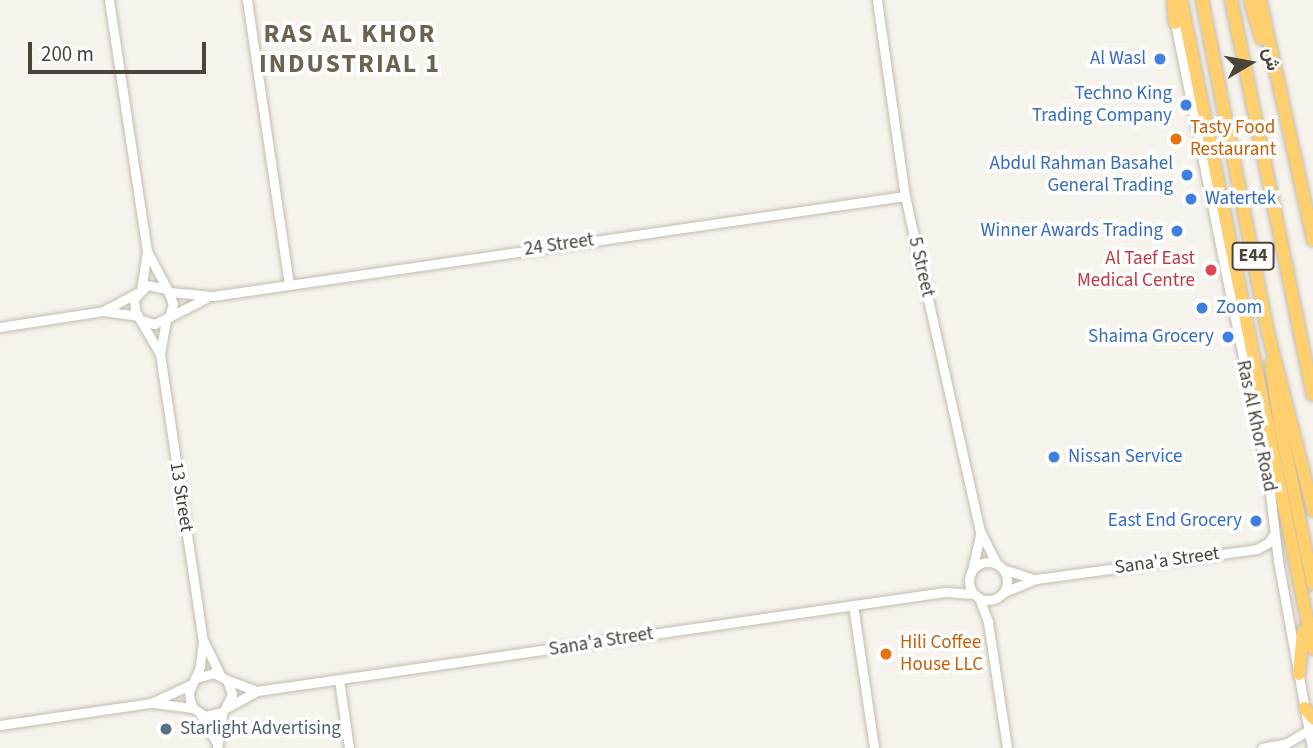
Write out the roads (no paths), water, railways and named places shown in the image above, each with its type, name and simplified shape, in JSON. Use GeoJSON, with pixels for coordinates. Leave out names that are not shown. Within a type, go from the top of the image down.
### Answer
{"type":"FeatureCollection","features":[{"type":"Feature","properties":{"kind":"highway"},"geometry":{"type":"LineString","coordinates":[[1173,0],[1175,23]]}},
{"type":"Feature","properties":{"kind":"highway"},"geometry":{"type":"LineString","coordinates":[[1181,0],[1313,649]]}},
{"type":"Feature","properties":{"kind":"highway","name":"E44"},"geometry":{"type":"LineString","coordinates":[[1231,0],[1313,395]]}},
{"type":"Feature","properties":{"kind":"highway"},"geometry":{"type":"LineString","coordinates":[[1250,0],[1262,41],[1278,73]]}},
{"type":"Feature","properties":{"kind":"highway"},"geometry":{"type":"LineString","coordinates":[[1260,0],[1313,240]]}},
{"type":"Feature","properties":{"kind":"highway","name":"Ras Al Khor Road"},"geometry":{"type":"LineString","coordinates":[[1202,2],[1268,333],[1313,510]]}},
{"type":"Feature","properties":{"kind":"highway"},"geometry":{"type":"LineString","coordinates":[[1268,333],[1280,425],[1312,581]]}},
{"type":"Feature","properties":{"kind":"highway"},"geometry":{"type":"LineString","coordinates":[[1286,524],[1304,638],[1299,674]]}},
{"type":"Feature","properties":{"kind":"street"},"geometry":{"type":"LineString","coordinates":[[109,0],[147,252],[134,305],[140,318]]}},
{"type":"Feature","properties":{"kind":"street"},"geometry":{"type":"LineString","coordinates":[[247,0],[289,283]]}},
{"type":"Feature","properties":{"kind":"street","name":"5 Street"},"geometry":{"type":"LineString","coordinates":[[877,0],[905,196],[980,531],[980,544],[971,573]]}},
{"type":"Feature","properties":{"kind":"street","name":"Ras Al Khor Road"},"geometry":{"type":"LineString","coordinates":[[1175,23],[1269,484],[1278,561],[1309,718],[1311,748]]}},
{"type":"Feature","properties":{"kind":"street","name":"24 Street"},"geometry":{"type":"LineString","coordinates":[[168,318],[214,296],[289,283],[905,196]]}},
{"type":"Feature","properties":{"kind":"street"},"geometry":{"type":"LineString","coordinates":[[0,327],[103,311],[140,318],[154,324],[168,318],[173,304],[147,252]]}},
{"type":"Feature","properties":{"kind":"street"},"geometry":{"type":"LineString","coordinates":[[103,311],[154,284],[168,290]]}},
{"type":"Feature","properties":{"kind":"street","name":"24 Street"},"geometry":{"type":"LineString","coordinates":[[168,290],[214,296]]}},
{"type":"Feature","properties":{"kind":"street","name":"13 Street"},"geometry":{"type":"LineString","coordinates":[[140,318],[160,354],[203,641],[223,678]]}},
{"type":"Feature","properties":{"kind":"street","name":"13 Street"},"geometry":{"type":"LineString","coordinates":[[160,354],[168,318]]}},
{"type":"Feature","properties":{"kind":"street","name":"5 Street"},"geometry":{"type":"LineString","coordinates":[[980,531],[1000,566]]}},
{"type":"Feature","properties":{"kind":"street"},"geometry":{"type":"LineString","coordinates":[[1257,549],[1268,543],[1275,533]]}},
{"type":"Feature","properties":{"kind":"street"},"geometry":{"type":"LineString","coordinates":[[1257,549],[1271,554],[1278,561]]}},
{"type":"Feature","properties":{"kind":"street","name":"Sana'a Street"},"geometry":{"type":"LineString","coordinates":[[1001,595],[1036,579],[1257,549]]}},
{"type":"Feature","properties":{"kind":"street"},"geometry":{"type":"LineString","coordinates":[[988,622],[1007,580],[1000,566],[984,562],[971,573],[976,596],[988,622],[1007,748]]}},
{"type":"Feature","properties":{"kind":"street","name":"Sana'a Street"},"geometry":{"type":"LineString","coordinates":[[1000,566],[1013,574],[1036,579]]}},
{"type":"Feature","properties":{"kind":"street","name":"Sana'a Street"},"geometry":{"type":"LineString","coordinates":[[945,592],[971,573]]}},
{"type":"Feature","properties":{"kind":"street","name":"Sana'a Street"},"geometry":{"type":"LineString","coordinates":[[225,710],[257,691],[945,592],[976,596]]}},
{"type":"Feature","properties":{"kind":"street"},"geometry":{"type":"LineString","coordinates":[[976,596],[988,600],[1001,595]]}},
{"type":"Feature","properties":{"kind":"street"},"geometry":{"type":"LineString","coordinates":[[853,605],[874,748]]}},
{"type":"Feature","properties":{"kind":"street","name":"13 Street"},"geometry":{"type":"LineString","coordinates":[[194,681],[203,641]]}},
{"type":"Feature","properties":{"kind":"street"},"geometry":{"type":"LineString","coordinates":[[152,703],[208,673],[223,678],[232,694],[225,710],[217,746]]}},
{"type":"Feature","properties":{"kind":"street","name":"Sana'a Street"},"geometry":{"type":"LineString","coordinates":[[223,678],[257,691]]}},
{"type":"Feature","properties":{"kind":"street"},"geometry":{"type":"LineString","coordinates":[[339,680],[349,748]]}},
{"type":"Feature","properties":{"kind":"street"},"geometry":{"type":"LineString","coordinates":[[194,681],[189,692],[217,746]]}},
{"type":"Feature","properties":{"kind":"street"},"geometry":{"type":"LineString","coordinates":[[0,725],[152,703],[212,716],[225,710]]}},
{"type":"Feature","properties":{"kind":"street"},"geometry":{"type":"LineString","coordinates":[[1287,743],[1309,718]]}},
{"type":"Feature","properties":{"kind":"street"},"geometry":{"type":"LineString","coordinates":[[1262,748],[1287,743],[1311,748]]}},
{"type":"Feature","properties":{"kind":"place","name":"Al Wasl"},"geometry":{"type":"Point","coordinates":[1160,59]}},
{"type":"Feature","properties":{"kind":"place","name":"Techno King Trading Company"},"geometry":{"type":"Point","coordinates":[1186,105]}},
{"type":"Feature","properties":{"kind":"place","name":"Tasty Food Restaurant"},"geometry":{"type":"Point","coordinates":[1176,139]}},
{"type":"Feature","properties":{"kind":"place","name":"Abdul Rahman Basahel General Trading"},"geometry":{"type":"Point","coordinates":[1187,175]}},
{"type":"Feature","properties":{"kind":"place","name":"Watertek"},"geometry":{"type":"Point","coordinates":[1191,199]}},
{"type":"Feature","properties":{"kind":"place","name":"Winner Awards Trading"},"geometry":{"type":"Point","coordinates":[1177,231]}},
{"type":"Feature","properties":{"kind":"place","name":"Al Taef East Medical Centre"},"geometry":{"type":"Point","coordinates":[1211,270]}},
{"type":"Feature","properties":{"kind":"place","name":"Zoom"},"geometry":{"type":"Point","coordinates":[1202,308]}},
{"type":"Feature","properties":{"kind":"place","name":"Shaima Grocery"},"geometry":{"type":"Point","coordinates":[1228,337]}},
{"type":"Feature","properties":{"kind":"place","name":"Nissan Service"},"geometry":{"type":"Point","coordinates":[1054,457]}},
{"type":"Feature","properties":{"kind":"place","name":"East End Grocery"},"geometry":{"type":"Point","coordinates":[1256,521]}},
{"type":"Feature","properties":{"kind":"place","name":"Hili Coffee House LLC"},"geometry":{"type":"Point","coordinates":[886,654]}},
{"type":"Feature","properties":{"kind":"place","name":"Starlight Advertising"},"geometry":{"type":"Point","coordinates":[166,729]}},
{"type":"Feature","properties":{"kind":"district","name":"RAS AL KHOR INDUSTRIAL 1"},"geometry":{"type":"Point","coordinates":[350,49]}}]}
